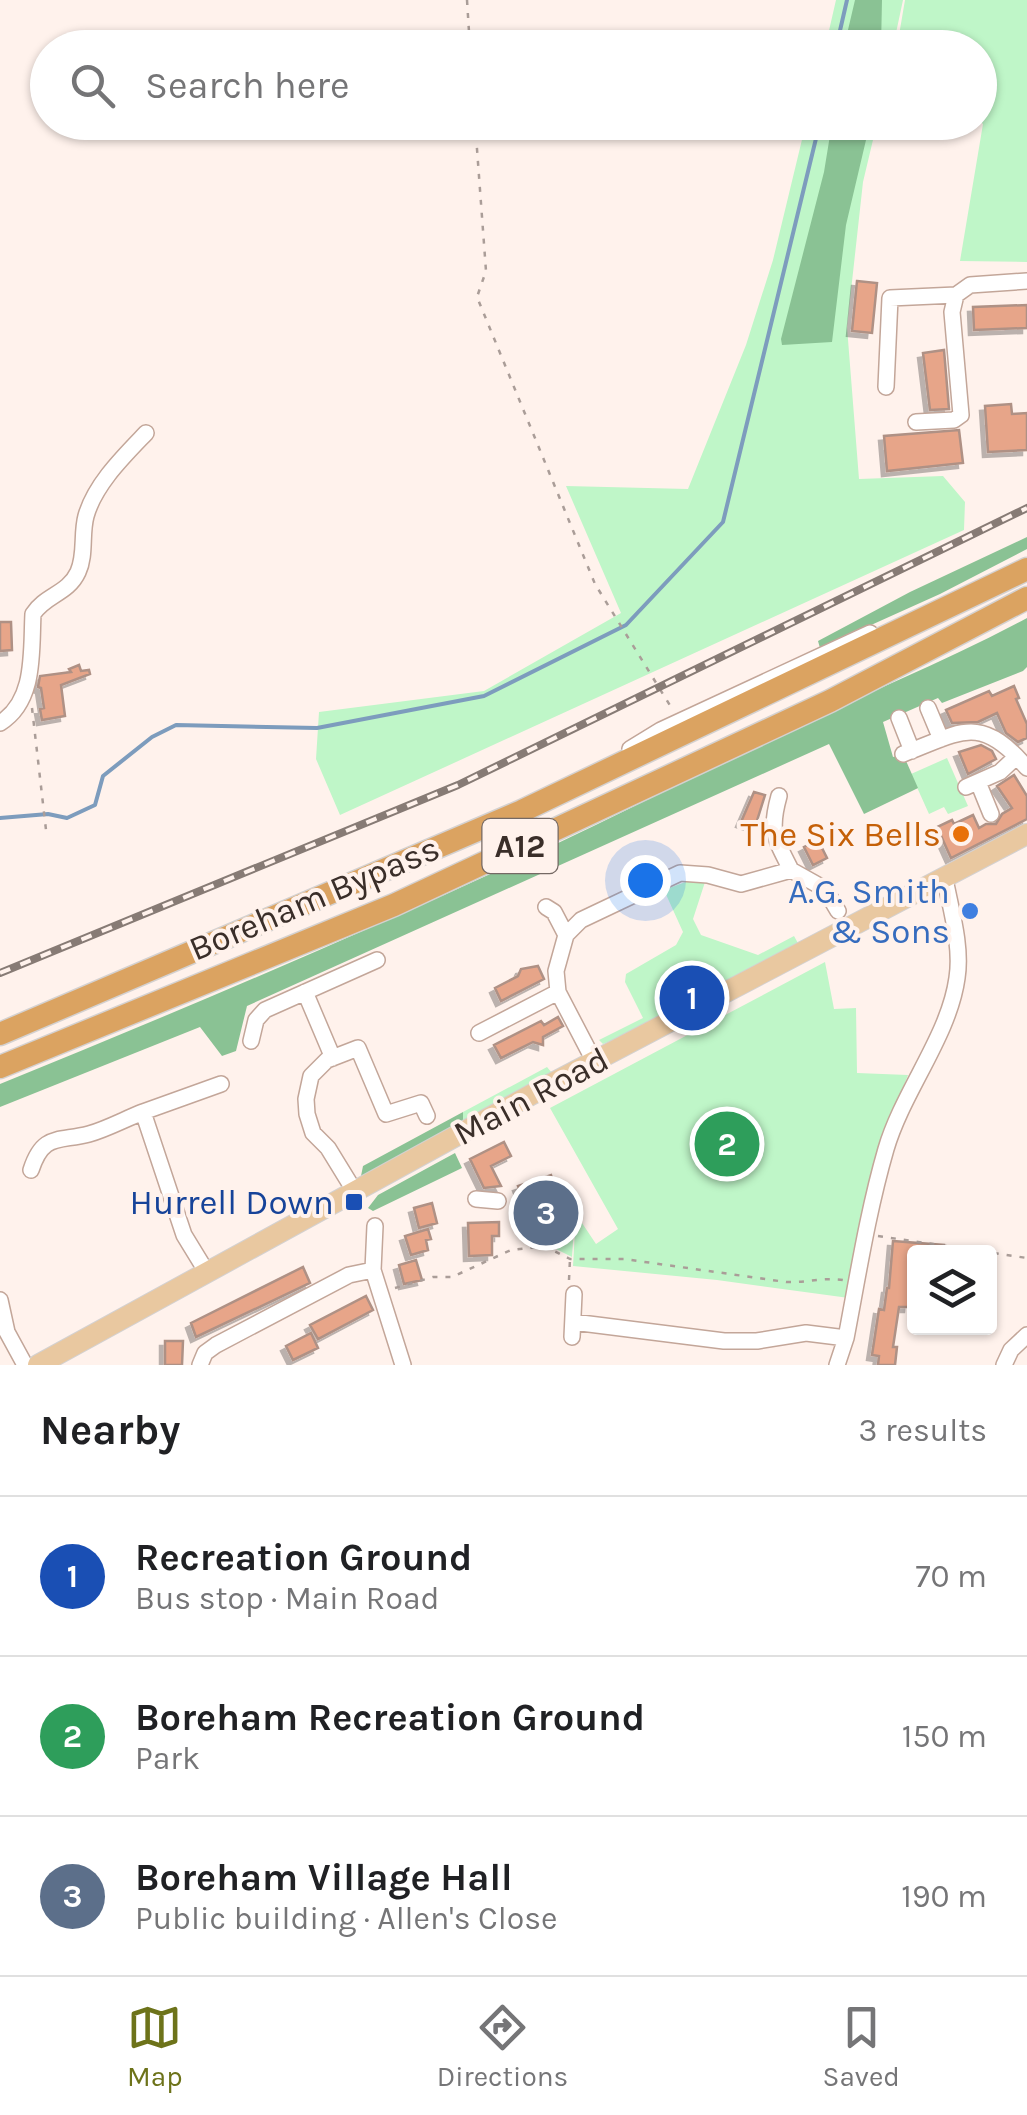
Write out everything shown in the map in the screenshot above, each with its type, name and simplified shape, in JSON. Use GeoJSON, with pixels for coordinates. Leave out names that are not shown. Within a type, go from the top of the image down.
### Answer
{"type":"FeatureCollection","features":[{"type":"Feature","properties":{"kind":"highway","name":"Boreham Bypass"},"geometry":{"type":"LineString","coordinates":[[0,1034],[522,811],[1027,569]]}},
{"type":"Feature","properties":{"kind":"highway","name":"Boreham Bypass"},"geometry":{"type":"LineString","coordinates":[[0,1067],[394,905],[830,701],[1027,598]]}},
{"type":"Feature","properties":{"kind":"main road","name":"Main Road"},"geometry":{"type":"LineString","coordinates":[[38,1365],[594,1062],[1027,834]]}},
{"type":"Feature","properties":{"kind":"street"},"geometry":{"type":"LineString","coordinates":[[916,422],[954,420],[961,415],[952,312],[956,295],[970,285],[1027,281]]}},
{"type":"Feature","properties":{"kind":"street"},"geometry":{"type":"LineString","coordinates":[[886,386],[890,298],[956,295]]}},
{"type":"Feature","properties":{"kind":"street"},"geometry":{"type":"LineString","coordinates":[[0,722],[20,706],[26,693],[33,614],[40,602],[70,586],[80,568],[86,517],[99,490],[146,433]]}},
{"type":"Feature","properties":{"kind":"street"},"geometry":{"type":"LineString","coordinates":[[522,811],[680,721],[848,642],[999,584]]}},
{"type":"Feature","properties":{"kind":"street"},"geometry":{"type":"LineString","coordinates":[[928,708],[941,739]]}},
{"type":"Feature","properties":{"kind":"street"},"geometry":{"type":"LineString","coordinates":[[900,718],[907,752],[976,730],[991,736],[1022,762],[972,784],[991,814]]}},
{"type":"Feature","properties":{"kind":"street"},"geometry":{"type":"LineString","coordinates":[[779,796],[772,821],[775,838],[790,870],[826,890],[838,910]]}},
{"type":"Feature","properties":{"kind":"street"},"geometry":{"type":"LineString","coordinates":[[594,1062],[558,992],[556,971],[566,935],[581,920],[680,873],[708,875],[741,884],[790,870]]}},
{"type":"Feature","properties":{"kind":"street"},"geometry":{"type":"LineString","coordinates":[[838,1365],[887,1146],[902,1106],[949,1013],[958,976],[959,958],[945,879]]}},
{"type":"Feature","properties":{"kind":"street"},"geometry":{"type":"LineString","coordinates":[[546,907],[554,912],[566,935]]}},
{"type":"Feature","properties":{"kind":"street"},"geometry":{"type":"LineString","coordinates":[[251,1041],[256,1020],[265,1010],[377,960]]}},
{"type":"Feature","properties":{"kind":"street"},"geometry":{"type":"LineString","coordinates":[[305,992],[333,1058]]}},
{"type":"Feature","properties":{"kind":"street"},"geometry":{"type":"LineString","coordinates":[[480,1033],[558,992]]}},
{"type":"Feature","properties":{"kind":"street"},"geometry":{"type":"LineString","coordinates":[[355,1192],[328,1148],[313,1133],[306,1114],[311,1076],[333,1058],[358,1048],[386,1114],[421,1102],[427,1116]]}},
{"type":"Feature","properties":{"kind":"street"},"geometry":{"type":"LineString","coordinates":[[31,1170],[41,1147],[56,1138],[88,1134],[221,1084]]}},
{"type":"Feature","properties":{"kind":"street"},"geometry":{"type":"LineString","coordinates":[[143,1112],[184,1235],[206,1272]]}},
{"type":"Feature","properties":{"kind":"street"},"geometry":{"type":"LineString","coordinates":[[476,1200],[498,1202]]}},
{"type":"Feature","properties":{"kind":"street"},"geometry":{"type":"LineString","coordinates":[[374,1226],[373,1270],[403,1365]]}},
{"type":"Feature","properties":{"kind":"street"},"geometry":{"type":"LineString","coordinates":[[200,1365],[205,1353],[216,1345],[349,1275],[373,1270]]}},
{"type":"Feature","properties":{"kind":"street"},"geometry":{"type":"LineString","coordinates":[[574,1294],[573,1329],[724,1340],[806,1334],[846,1338]]}},
{"type":"Feature","properties":{"kind":"street"},"geometry":{"type":"LineString","coordinates":[[0,1300],[3,1333],[24,1365]]}},
{"type":"Feature","properties":{"kind":"street"},"geometry":{"type":"LineString","coordinates":[[1004,1365],[1011,1350],[1027,1335]]}},
{"type":"Feature","properties":{"kind":"path"},"geometry":{"type":"LineString","coordinates":[[466,0],[468,30]]}},
{"type":"Feature","properties":{"kind":"path"},"geometry":{"type":"LineString","coordinates":[[476,140],[486,270],[477,297],[595,584],[680,721]]}},
{"type":"Feature","properties":{"kind":"path"},"geometry":{"type":"LineString","coordinates":[[26,693],[37,733],[46,830]]}},
{"type":"Feature","properties":{"kind":"path"},"geometry":{"type":"LineString","coordinates":[[866,1234],[1027,1258]]}},
{"type":"Feature","properties":{"kind":"path"},"geometry":{"type":"LineString","coordinates":[[379,1292],[433,1277],[452,1277],[489,1258],[521,1248],[546,1247],[570,1259],[624,1259],[786,1282],[808,1283],[826,1278],[857,1282]]}},
{"type":"Feature","properties":{"kind":"path"},"geometry":{"type":"LineString","coordinates":[[570,1259],[568,1288],[574,1294]]}},
{"type":"Feature","properties":{"kind":"green space"},"geometry":{"type":"Polygon","coordinates":[[[836,0],[903,0],[897,30],[829,30],[836,0]]]}},
{"type":"Feature","properties":{"kind":"green space"},"geometry":{"type":"Polygon","coordinates":[[[855,0],[882,0],[881,30],[848,30],[855,0]]]}},
{"type":"Feature","properties":{"kind":"green space"},"geometry":{"type":"Polygon","coordinates":[[[905,0],[1027,0],[1027,262],[960,261],[980,140],[997,140],[997,30],[900,30],[905,0]]]}},
{"type":"Feature","properties":{"kind":"green space"},"geometry":{"type":"Polygon","coordinates":[[[802,140],[873,140],[863,182],[847,327],[859,479],[943,476],[965,502],[964,530],[340,815],[316,759],[319,712],[484,691],[621,613],[566,486],[688,489],[746,345],[773,260],[802,140]]]}},
{"type":"Feature","properties":{"kind":"green space"},"geometry":{"type":"Polygon","coordinates":[[[829,140],[866,140],[846,225],[832,342],[782,345],[781,339],[829,140]]]}},
{"type":"Feature","properties":{"kind":"green space"},"geometry":{"type":"Polygon","coordinates":[[[1027,537],[1027,549],[940,594],[820,648],[818,641],[1027,537]]]}},
{"type":"Feature","properties":{"kind":"green space"},"geometry":{"type":"Polygon","coordinates":[[[1027,618],[1027,667],[1023,671],[942,703],[938,698],[883,722],[893,757],[903,754],[918,788],[864,814],[829,744],[247,1006],[236,1051],[222,1056],[200,1027],[0,1107],[0,1084],[487,876],[1027,618]]]}},
{"type":"Feature","properties":{"kind":"green space"},"geometry":{"type":"Polygon","coordinates":[[[947,758],[968,806],[948,814],[944,807],[929,814],[911,774],[947,758]]]}},
{"type":"Feature","properties":{"kind":"green space"},"geometry":{"type":"Polygon","coordinates":[[[688,881],[705,882],[693,919],[701,935],[758,955],[794,936],[799,945],[722,989],[696,996],[655,1023],[603,1044],[599,1040],[643,1018],[625,982],[626,974],[676,945],[683,932],[664,890],[688,881]]]}},
{"type":"Feature","properties":{"kind":"green space"},"geometry":{"type":"Polygon","coordinates":[[[825,962],[834,1009],[856,1008],[857,1073],[908,1075],[888,1126],[849,1298],[573,1266],[576,1214],[596,1244],[618,1229],[550,1108],[825,962]]]}},
{"type":"Feature","properties":{"kind":"green space"},"geometry":{"type":"Polygon","coordinates":[[[547,1067],[552,1073],[463,1122],[463,1112],[547,1067]]]}},
{"type":"Feature","properties":{"kind":"green space"},"geometry":{"type":"Polygon","coordinates":[[[463,1112],[463,1122],[366,1177],[361,1176],[363,1166],[463,1112]]]}},
{"type":"Feature","properties":{"kind":"green space"},"geometry":{"type":"Polygon","coordinates":[[[455,1153],[462,1168],[373,1211],[368,1208],[378,1195],[455,1153]]]}},
{"type":"Feature","properties":{"kind":"green space"},"geometry":{"type":"Polygon","coordinates":[[[563,1212],[575,1212],[572,1257],[548,1245],[548,1239],[559,1235],[556,1226],[566,1223],[563,1212]]]}},
{"type":"Feature","properties":{"kind":"building"},"geometry":{"type":"Polygon","coordinates":[[[857,281],[877,283],[872,333],[852,331],[857,281]]]}},
{"type":"Feature","properties":{"kind":"building"},"geometry":{"type":"Polygon","coordinates":[[[1027,305],[1027,328],[974,330],[973,307],[1027,305]]]}},
{"type":"Feature","properties":{"kind":"building"},"geometry":{"type":"Polygon","coordinates":[[[944,350],[949,409],[930,410],[923,353],[944,350]]]}},
{"type":"Feature","properties":{"kind":"building"},"geometry":{"type":"Polygon","coordinates":[[[1011,404],[1012,414],[1027,413],[1027,450],[988,452],[985,406],[1011,404]]]}},
{"type":"Feature","properties":{"kind":"building"},"geometry":{"type":"Polygon","coordinates":[[[959,430],[963,463],[887,471],[884,436],[959,430]]]}},
{"type":"Feature","properties":{"kind":"building"},"geometry":{"type":"Polygon","coordinates":[[[0,622],[11,622],[12,650],[0,651],[0,622]]]}},
{"type":"Feature","properties":{"kind":"building"},"geometry":{"type":"Polygon","coordinates":[[[79,665],[81,671],[89,670],[90,674],[61,685],[65,716],[42,720],[40,676],[71,672],[69,669],[79,665]]]}},
{"type":"Feature","properties":{"kind":"building"},"geometry":{"type":"Polygon","coordinates":[[[1014,686],[1027,724],[1027,738],[1018,742],[1006,733],[997,713],[978,722],[952,723],[946,710],[989,691],[992,696],[1014,686]]]}},
{"type":"Feature","properties":{"kind":"building"},"geometry":{"type":"Polygon","coordinates":[[[981,745],[992,751],[996,759],[968,774],[959,752],[981,745]]]}},
{"type":"Feature","properties":{"kind":"building"},"geometry":{"type":"Polygon","coordinates":[[[1014,775],[1027,796],[1027,819],[951,858],[937,827],[973,815],[979,828],[996,824],[1012,808],[997,786],[1014,775]]]}},
{"type":"Feature","properties":{"kind":"building"},"geometry":{"type":"Polygon","coordinates":[[[754,792],[765,795],[755,827],[741,822],[754,792]]]}},
{"type":"Feature","properties":{"kind":"building"},"geometry":{"type":"Polygon","coordinates":[[[818,840],[827,858],[813,865],[804,847],[818,840]]]}},
{"type":"Feature","properties":{"kind":"building"},"geometry":{"type":"Polygon","coordinates":[[[538,966],[544,979],[501,1001],[495,988],[518,976],[521,969],[538,966]]]}},
{"type":"Feature","properties":{"kind":"building"},"geometry":{"type":"Polygon","coordinates":[[[558,1017],[563,1026],[543,1037],[543,1045],[533,1042],[501,1058],[494,1045],[541,1021],[544,1025],[558,1017]]]}},
{"type":"Feature","properties":{"kind":"building"},"geometry":{"type":"Polygon","coordinates":[[[504,1142],[511,1156],[491,1166],[501,1186],[484,1188],[470,1159],[504,1142]]]}},
{"type":"Feature","properties":{"kind":"building"},"geometry":{"type":"Polygon","coordinates":[[[551,1175],[565,1222],[554,1225],[557,1235],[548,1238],[545,1228],[536,1232],[518,1186],[551,1175]]]}},
{"type":"Feature","properties":{"kind":"building"},"geometry":{"type":"Polygon","coordinates":[[[432,1203],[437,1223],[419,1228],[414,1208],[432,1203]]]}},
{"type":"Feature","properties":{"kind":"building"},"geometry":{"type":"Polygon","coordinates":[[[499,1222],[499,1236],[492,1236],[492,1255],[469,1256],[468,1223],[499,1222]]]}},
{"type":"Feature","properties":{"kind":"building"},"geometry":{"type":"Polygon","coordinates":[[[428,1229],[428,1250],[411,1255],[405,1236],[428,1229]]]}},
{"type":"Feature","properties":{"kind":"building"},"geometry":{"type":"Polygon","coordinates":[[[893,1241],[944,1245],[907,1245],[907,1307],[899,1307],[893,1347],[897,1347],[895,1365],[878,1365],[879,1356],[872,1355],[879,1309],[884,1310],[893,1241]]]}},
{"type":"Feature","properties":{"kind":"building"},"geometry":{"type":"Polygon","coordinates":[[[416,1260],[422,1280],[404,1284],[399,1265],[416,1260]]]}},
{"type":"Feature","properties":{"kind":"building"},"geometry":{"type":"Polygon","coordinates":[[[303,1267],[310,1283],[196,1337],[191,1323],[303,1267]]]}},
{"type":"Feature","properties":{"kind":"building"},"geometry":{"type":"Polygon","coordinates":[[[366,1296],[373,1310],[318,1339],[310,1325],[366,1296]]]}},
{"type":"Feature","properties":{"kind":"building"},"geometry":{"type":"Polygon","coordinates":[[[311,1333],[318,1348],[293,1360],[286,1346],[311,1333]]]}},
{"type":"Feature","properties":{"kind":"building"},"geometry":{"type":"Polygon","coordinates":[[[165,1341],[183,1341],[182,1365],[165,1365],[165,1341]]]}},
{"type":"Feature","properties":{"kind":"waterway"},"geometry":{"type":"LineString","coordinates":[[840,30],[847,0]]}},
{"type":"Feature","properties":{"kind":"waterway"},"geometry":{"type":"LineString","coordinates":[[0,818],[48,814],[67,818],[95,805],[103,776],[152,737],[176,725],[317,728],[484,696],[626,625],[723,522],[816,140]]}},
{"type":"Feature","properties":{"kind":"railway"},"geometry":{"type":"LineString","coordinates":[[0,973],[458,785],[1027,508]]}},
{"type":"Feature","properties":{"kind":"place","name":"The Six Bells"},"geometry":{"type":"Point","coordinates":[961,834]}},
{"type":"Feature","properties":{"kind":"place","name":"A.G. Smith & Sons"},"geometry":{"type":"Point","coordinates":[970,911]}},
{"type":"Feature","properties":{"kind":"place","name":"Recreation Ground"},"geometry":{"type":"Point","coordinates":[692,998]}},
{"type":"Feature","properties":{"kind":"place","name":"Boreham Recreation Ground"},"geometry":{"type":"Point","coordinates":[727,1144]}},
{"type":"Feature","properties":{"kind":"place","name":"Hurrell Down"},"geometry":{"type":"Point","coordinates":[354,1202]}},
{"type":"Feature","properties":{"kind":"place","name":"Boreham Village Hall"},"geometry":{"type":"Point","coordinates":[546,1213]}}]}
